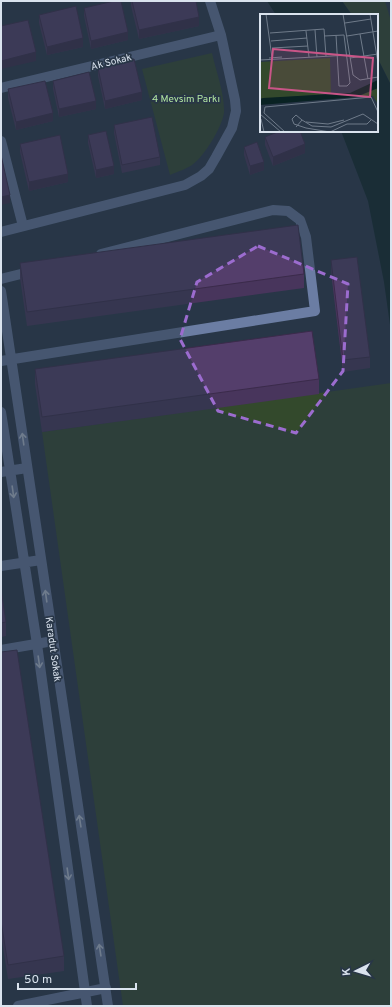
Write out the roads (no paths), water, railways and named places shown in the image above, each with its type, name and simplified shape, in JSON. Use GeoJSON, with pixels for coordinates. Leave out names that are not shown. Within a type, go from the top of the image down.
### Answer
{"type":"FeatureCollection","features":[{"type":"Feature","properties":{"kind":"street"},"geometry":{"type":"LineString","coordinates":[[1,232],[185,185],[202,176],[209,169],[232,128],[236,111],[221,36],[210,1]]}},
{"type":"Feature","properties":{"kind":"street","name":"Ak Sokak"},"geometry":{"type":"LineString","coordinates":[[1,88],[221,36]]}},
{"type":"Feature","properties":{"kind":"street"},"geometry":{"type":"LineString","coordinates":[[1,140],[23,226]]}},
{"type":"Feature","properties":{"kind":"street"},"geometry":{"type":"LineString","coordinates":[[1,361],[315,311],[306,237],[300,220],[288,211],[273,210],[92,256]]}},
{"type":"Feature","properties":{"kind":"street"},"geometry":{"type":"LineString","coordinates":[[1,279],[46,267]]}},
{"type":"Feature","properties":{"kind":"street","name":"Karadut Sokak"},"geometry":{"type":"LineString","coordinates":[[1,291],[52,641],[108,1006]]}},
{"type":"Feature","properties":{"kind":"street","name":"Karadut Sokak"},"geometry":{"type":"LineString","coordinates":[[1,412],[6,471],[24,562],[37,644],[87,1006]]}},
{"type":"Feature","properties":{"kind":"street"},"geometry":{"type":"LineString","coordinates":[[6,471],[27,468]]}},
{"type":"Feature","properties":{"kind":"street"},"geometry":{"type":"LineString","coordinates":[[1,566],[41,560]]}},
{"type":"Feature","properties":{"kind":"street"},"geometry":{"type":"LineString","coordinates":[[1,650],[52,641]]}},
{"type":"Feature","properties":{"kind":"street"},"geometry":{"type":"LineString","coordinates":[[18,1006],[106,988]]}},
{"type":"Feature","properties":{"kind":"park label","name":"4 Mevsim Parkı"},"geometry":{"type":"Point","coordinates":[186,98]}}]}
